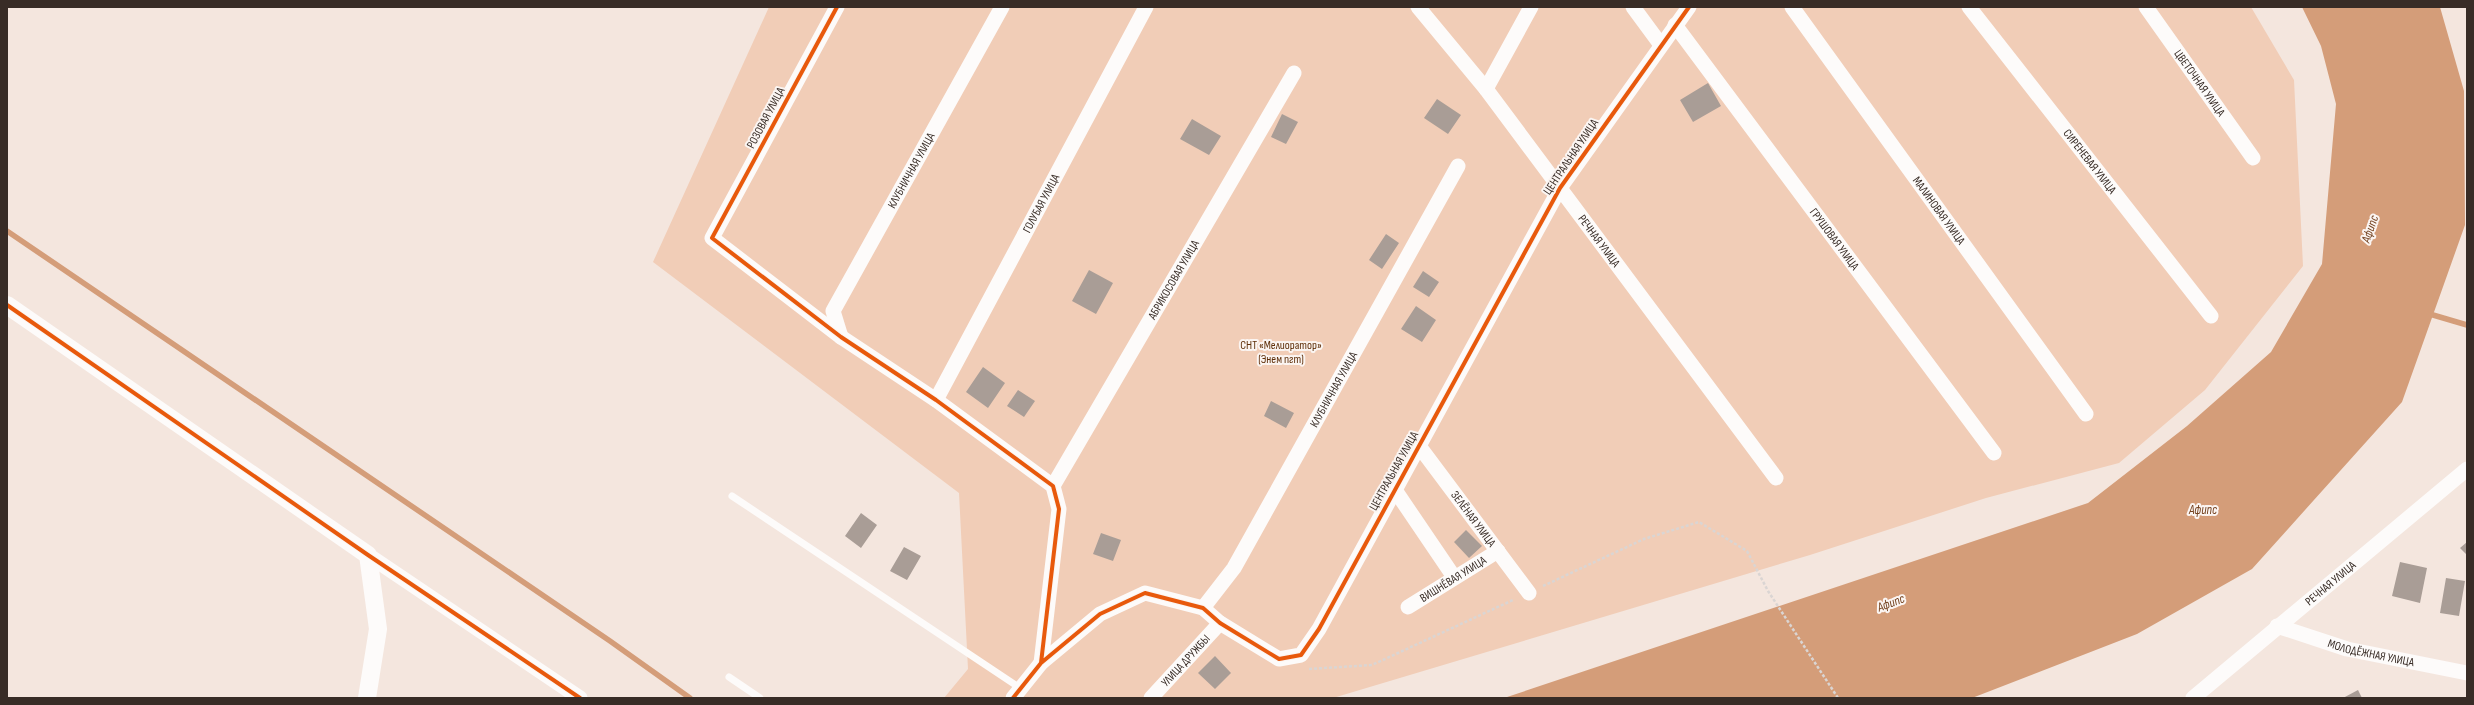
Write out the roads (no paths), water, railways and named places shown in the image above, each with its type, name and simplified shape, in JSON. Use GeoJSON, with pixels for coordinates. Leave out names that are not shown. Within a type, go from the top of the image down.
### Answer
{"type":"FeatureCollection","features":[{"type":"Feature","properties":{"kind":"street","name":"РОЗОВАЯ УЛИЦА"},"geometry":{"type":"LineString","coordinates":[[836,7],[712,238],[841,337]]}},
{"type":"Feature","properties":{"kind":"street","name":"КЛУБНИЧНАЯ УЛИЦА"},"geometry":{"type":"LineString","coordinates":[[841,337],[833,311],[1002,7]]}},
{"type":"Feature","properties":{"kind":"street","name":"ГОЛУБАЯ УЛИЦА"},"geometry":{"type":"LineString","coordinates":[[936,400],[1146,7]]}},
{"type":"Feature","properties":{"kind":"street","name":"РЕЧНАЯ УЛИЦА"},"geometry":{"type":"LineString","coordinates":[[1418,7],[1486,89],[1776,478]]}},
{"type":"Feature","properties":{"kind":"street"},"geometry":{"type":"LineString","coordinates":[[1486,89],[1531,7]]}},
{"type":"Feature","properties":{"kind":"street"},"geometry":{"type":"LineString","coordinates":[[1633,7],[1661,45]]}},
{"type":"Feature","properties":{"kind":"street","name":"ЦЕНТРАЛЬНАЯ УЛИЦА"},"geometry":{"type":"LineString","coordinates":[[1016,693],[1041,663],[1100,614],[1145,593],[1203,608],[1220,623],[1279,659],[1301,655],[1319,630],[1560,188],[1689,7]]}},
{"type":"Feature","properties":{"kind":"street","name":"МАЛИНОВАЯ УЛИЦА"},"geometry":{"type":"LineString","coordinates":[[1792,7],[2086,414]]}},
{"type":"Feature","properties":{"kind":"street","name":"СИРЕНЕВАЯ УЛИЦА"},"geometry":{"type":"LineString","coordinates":[[1969,7],[2211,316]]}},
{"type":"Feature","properties":{"kind":"street","name":"ЦВЕТОЧНАЯ УЛИЦА"},"geometry":{"type":"LineString","coordinates":[[2146,7],[2253,158]]}},
{"type":"Feature","properties":{"kind":"street","name":"ГРУШОВАЯ УЛИЦА"},"geometry":{"type":"LineString","coordinates":[[1676,25],[1994,453]]}},
{"type":"Feature","properties":{"kind":"street","name":"АБРИКОСОВАЯ УЛИЦА"},"geometry":{"type":"LineString","coordinates":[[1054,486],[1294,73]]}},
{"type":"Feature","properties":{"kind":"street","name":"КЛУБНИЧНАЯ УЛИЦА"},"geometry":{"type":"LineString","coordinates":[[1203,608],[1234,568],[1458,166]]}},
{"type":"Feature","properties":{"kind":"street"},"geometry":{"type":"LineString","coordinates":[[7,305],[368,555],[580,698]]}},
{"type":"Feature","properties":{"kind":"street"},"geometry":{"type":"LineString","coordinates":[[841,337],[936,400],[1054,486],[1059,509],[1041,663]]}},
{"type":"Feature","properties":{"kind":"street","name":"ЗЕЛЁНАЯ УЛИЦА"},"geometry":{"type":"LineString","coordinates":[[1419,446],[1529,593]]}},
{"type":"Feature","properties":{"kind":"street","name":"РЕЧНАЯ УЛИЦА"},"geometry":{"type":"LineString","coordinates":[[2193,698],[2277,626],[2467,469]]}},
{"type":"Feature","properties":{"kind":"street"},"geometry":{"type":"LineString","coordinates":[[1395,490],[1454,577]]}},
{"type":"Feature","properties":{"kind":"street","name":"ВИШНЁВАЯ УЛИЦА"},"geometry":{"type":"LineString","coordinates":[[1408,607],[1498,551]]}},
{"type":"Feature","properties":{"kind":"street"},"geometry":{"type":"LineString","coordinates":[[367,698],[378,629],[368,555]]}},
{"type":"Feature","properties":{"kind":"street","name":"УЛИЦА ДРУЖБЫ"},"geometry":{"type":"LineString","coordinates":[[1151,698],[1220,623]]}},
{"type":"Feature","properties":{"kind":"street","name":"МОЛОДЁЖНАЯ УЛИЦА"},"geometry":{"type":"LineString","coordinates":[[2277,626],[2347,649],[2467,673]]}},
{"type":"Feature","properties":{"kind":"lane"},"geometry":{"type":"LineString","coordinates":[[732,496],[1016,693]]}},
{"type":"Feature","properties":{"kind":"lane"},"geometry":{"type":"LineString","coordinates":[[729,677],[760,698]]}},
{"type":"Feature","properties":{"kind":"water","name":"Афипс"},"geometry":{"type":"Polygon","coordinates":[[[2302,7],[2440,7],[2464,91],[2465,225],[2402,402],[2252,569],[2137,634],[1972,698],[1504,698],[2088,503],[2187,426],[2271,352],[2322,264],[2336,104],[2321,46],[2302,7]]]}},
{"type":"Feature","properties":{"kind":"waterway"},"geometry":{"type":"LineString","coordinates":[[7,231],[610,641],[690,698]]}},
{"type":"Feature","properties":{"kind":"waterway"},"geometry":{"type":"LineString","coordinates":[[2433,315],[2467,325]]}},
{"type":"Feature","properties":{"kind":"park label","name":"СНТ «Мелиоратор» (Энем пгт)"},"geometry":{"type":"Point","coordinates":[1281,352]}}]}
